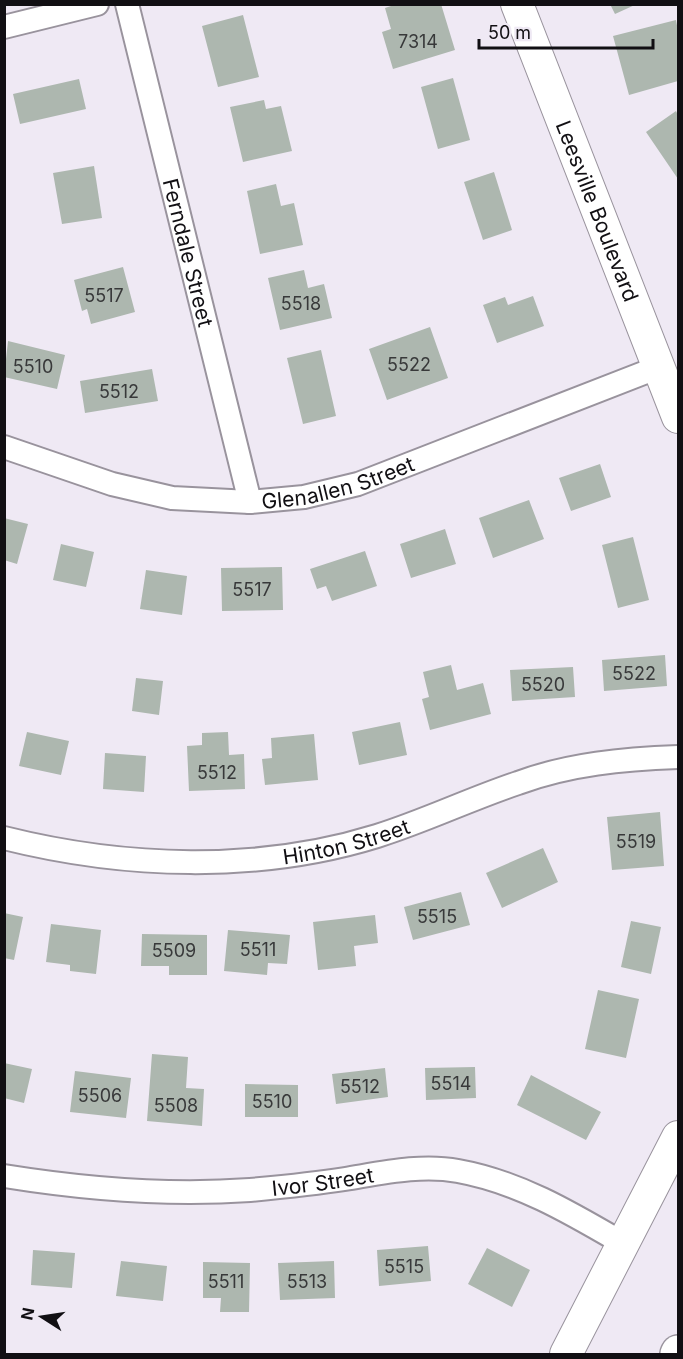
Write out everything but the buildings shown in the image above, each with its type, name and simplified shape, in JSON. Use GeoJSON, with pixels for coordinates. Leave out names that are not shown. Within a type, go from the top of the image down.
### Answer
{"type":"FeatureCollection","features":[{"type":"Feature","properties":{"kind":"street"},"geometry":{"type":"LineString","coordinates":[[4,27],[97,4]]}},
{"type":"Feature","properties":{"kind":"street","name":"Ferndale Street"},"geometry":{"type":"LineString","coordinates":[[128,4],[250,502]]}},
{"type":"Feature","properties":{"kind":"street","name":"Leesville Boulevard"},"geometry":{"type":"LineString","coordinates":[[517,4],[678,417]]}},
{"type":"Feature","properties":{"kind":"street","name":"Glenallen Street"},"geometry":{"type":"LineString","coordinates":[[4,447],[112,484],[172,498],[250,502],[304,497],[358,484],[659,366]]}},
{"type":"Feature","properties":{"kind":"street","name":"Hinton Street"},"geometry":{"type":"LineString","coordinates":[[4,838],[91,855],[164,862],[237,860],[307,852],[375,837],[433,818],[518,782],[583,765],[678,757]]}},
{"type":"Feature","properties":{"kind":"street"},"geometry":{"type":"LineString","coordinates":[[566,1354],[678,1137]]}},
{"type":"Feature","properties":{"kind":"street","name":"Ivor Street"},"geometry":{"type":"LineString","coordinates":[[4,1176],[132,1190],[190,1192],[312,1184],[407,1169],[456,1170],[492,1178],[530,1192],[560,1206],[624,1244]]}}]}
